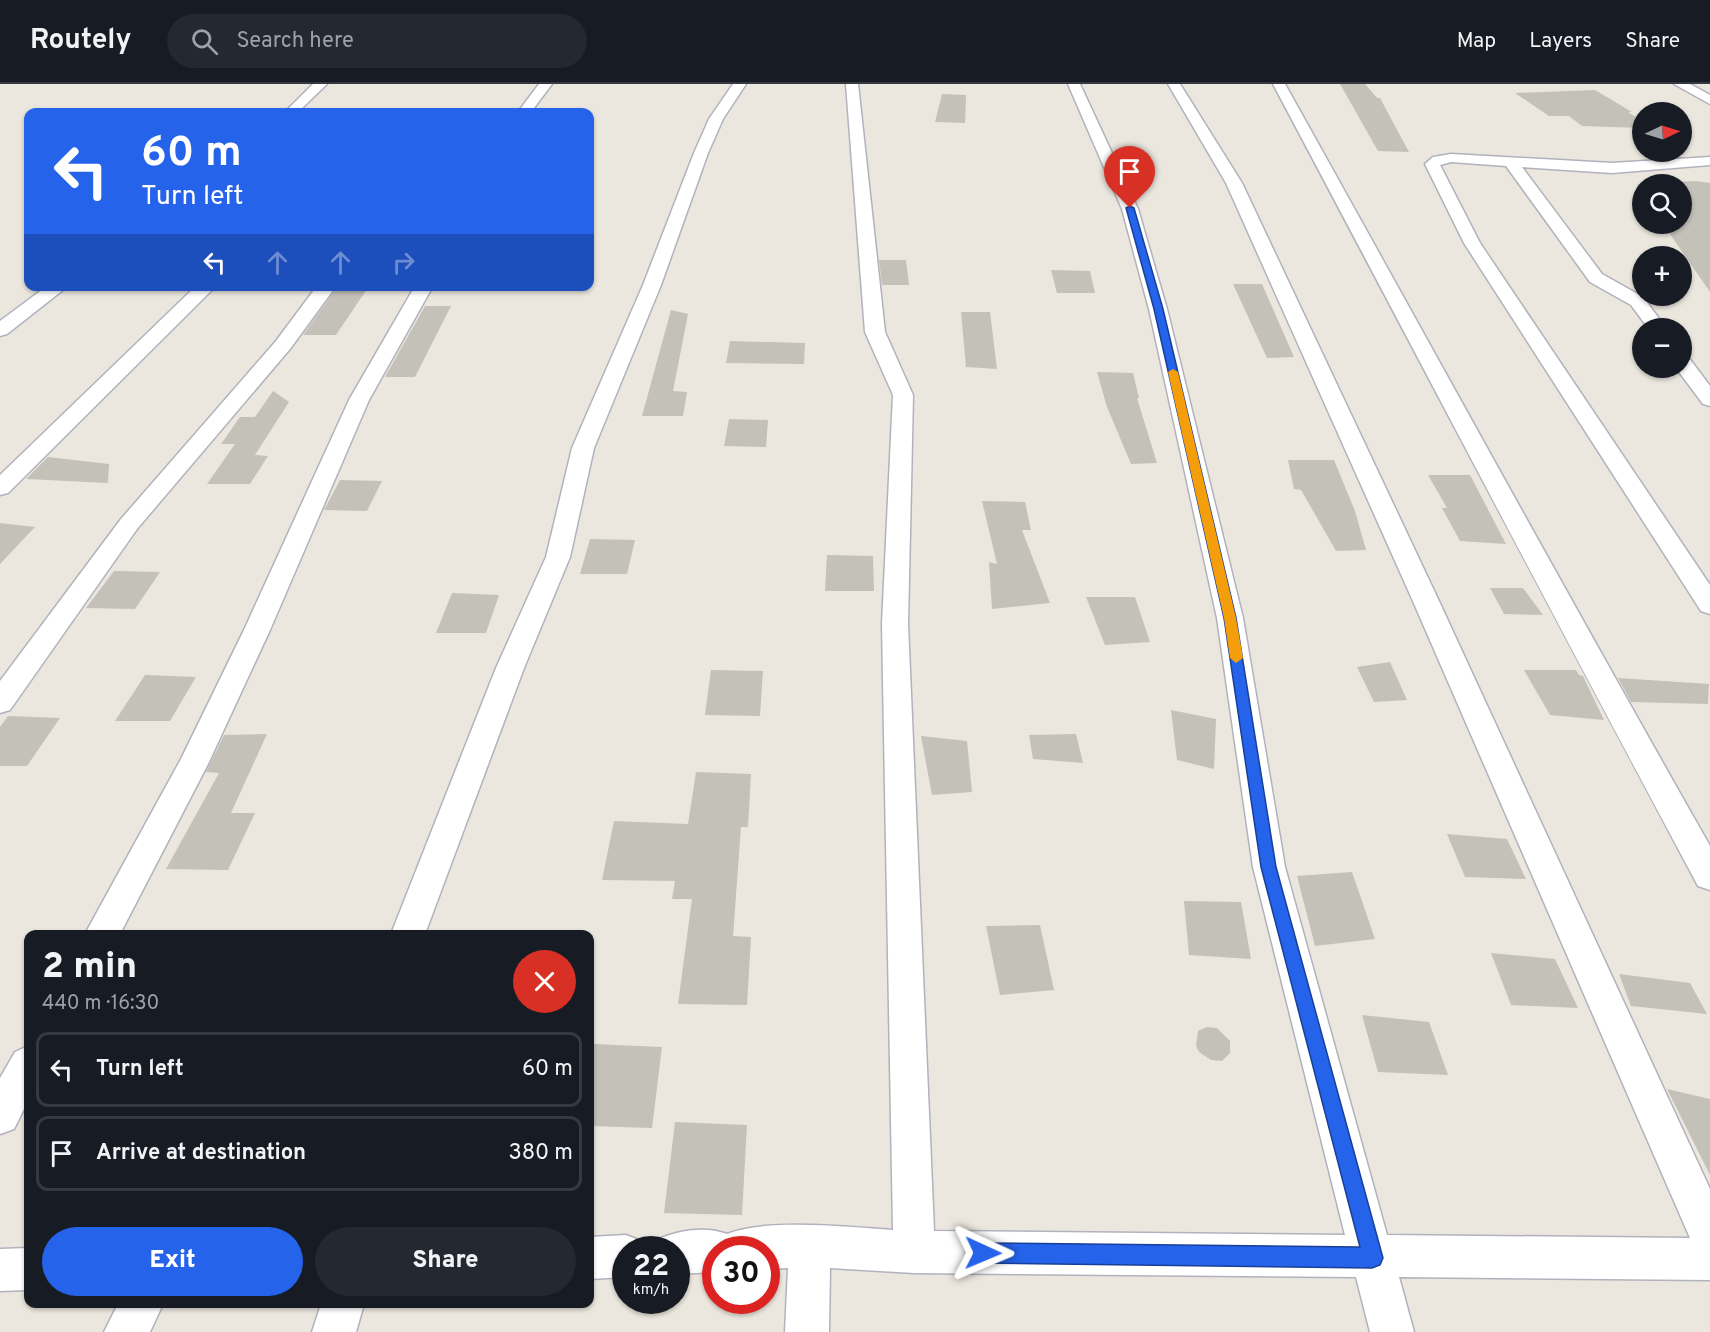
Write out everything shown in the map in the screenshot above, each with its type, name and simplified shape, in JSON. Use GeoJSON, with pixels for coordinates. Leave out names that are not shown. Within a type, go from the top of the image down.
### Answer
{"type":"FeatureCollection","features":[{"type":"Feature","properties":{"kind":"street"},"geometry":{"type":"LineString","coordinates":[[295,108],[321,84]]}},
{"type":"Feature","properties":{"kind":"street"},"geometry":{"type":"LineString","coordinates":[[527,108],[546,84]]}},
{"type":"Feature","properties":{"kind":"street"},"geometry":{"type":"LineString","coordinates":[[410,930],[510,668],[558,557],[583,448],[652,285],[701,153],[716,119],[740,84]]}},
{"type":"Feature","properties":{"kind":"street"},"geometry":{"type":"LineString","coordinates":[[852,84],[875,332],[903,395],[895,624],[914,1252]]}},
{"type":"Feature","properties":{"kind":"street"},"geometry":{"type":"LineString","coordinates":[[1074,84],[1130,208],[1158,309],[1230,618],[1269,867],[1392,1332]]}},
{"type":"Feature","properties":{"kind":"street"},"geometry":{"type":"LineString","coordinates":[[1174,84],[1234,183],[1254,224],[1435,621],[1710,1236]]}},
{"type":"Feature","properties":{"kind":"street"},"geometry":{"type":"LineString","coordinates":[[1279,84],[1431,362],[1546,580],[1710,876]]}},
{"type":"Feature","properties":{"kind":"street"},"geometry":{"type":"LineString","coordinates":[[1680,84],[1710,99]]}},
{"type":"Feature","properties":{"kind":"street"},"geometry":{"type":"LineString","coordinates":[[1710,161],[1612,168],[1451,158],[1438,160],[1432,164],[1472,243],[1710,604]]}},
{"type":"Feature","properties":{"kind":"street"},"geometry":{"type":"LineString","coordinates":[[1510,161],[1596,278],[1637,301],[1650,318]]}},
{"type":"Feature","properties":{"kind":"street"},"geometry":{"type":"LineString","coordinates":[[0,330],[52,291]]}},
{"type":"Feature","properties":{"kind":"street"},"geometry":{"type":"LineString","coordinates":[[0,488],[202,291]]}},
{"type":"Feature","properties":{"kind":"street"},"geometry":{"type":"LineString","coordinates":[[0,702],[129,524],[282,345],[323,291]]}},
{"type":"Feature","properties":{"kind":"street"},"geometry":{"type":"LineString","coordinates":[[104,930],[193,764],[359,400],[421,291]]}},
{"type":"Feature","properties":{"kind":"street"},"geometry":{"type":"LineString","coordinates":[[1692,376],[1710,400]]}},
{"type":"Feature","properties":{"kind":"street"},"geometry":{"type":"LineString","coordinates":[[0,1115],[24,1072]]}},
{"type":"Feature","properties":{"kind":"street"},"geometry":{"type":"LineString","coordinates":[[807,1332],[810,1246]]}},
{"type":"Feature","properties":{"kind":"street"},"geometry":{"type":"LineString","coordinates":[[780,1248],[810,1246],[914,1252],[1372,1258],[1710,1259]]}},
{"type":"Feature","properties":{"kind":"street"},"geometry":{"type":"LineString","coordinates":[[594,1258],[612,1257]]}},
{"type":"Feature","properties":{"kind":"street"},"geometry":{"type":"LineString","coordinates":[[0,1270],[24,1269]]}},
{"type":"Feature","properties":{"kind":"street"},"geometry":{"type":"LineString","coordinates":[[126,1332],[139,1308]]}},
{"type":"Feature","properties":{"kind":"street"},"geometry":{"type":"LineString","coordinates":[[334,1332],[342,1308]]}},
{"type":"Feature","properties":{"kind":"building"},"geometry":{"type":"Polygon","coordinates":[[[1340,84],[1365,84],[1377,98],[1380,98],[1409,152],[1378,151],[1340,84]]]}},
{"type":"Feature","properties":{"kind":"building"},"geometry":{"type":"Polygon","coordinates":[[[1595,90],[1632,112],[1628,112],[1632,115],[1632,128],[1582,126],[1569,116],[1549,116],[1515,93],[1595,90]]]}},
{"type":"Feature","properties":{"kind":"building"},"geometry":{"type":"Polygon","coordinates":[[[942,94],[966,95],[965,123],[935,122],[942,94]]]}},
{"type":"Feature","properties":{"kind":"building"},"geometry":{"type":"Polygon","coordinates":[[[1692,181],[1710,183],[1710,292],[1692,266],[1692,246],[1678,246],[1670,234],[1692,234],[1692,181]]]}},
{"type":"Feature","properties":{"kind":"building"},"geometry":{"type":"Polygon","coordinates":[[[879,260],[906,260],[909,285],[882,285],[879,260]]]}},
{"type":"Feature","properties":{"kind":"building"},"geometry":{"type":"Polygon","coordinates":[[[1051,270],[1090,271],[1095,293],[1057,293],[1051,270]]]}},
{"type":"Feature","properties":{"kind":"building"},"geometry":{"type":"Polygon","coordinates":[[[1233,284],[1262,284],[1294,357],[1267,358],[1233,284]]]}},
{"type":"Feature","properties":{"kind":"building"},"geometry":{"type":"Polygon","coordinates":[[[334,291],[366,291],[336,335],[303,335],[334,291]]]}},
{"type":"Feature","properties":{"kind":"building"},"geometry":{"type":"Polygon","coordinates":[[[425,306],[451,306],[415,377],[385,377],[425,306]]]}},
{"type":"Feature","properties":{"kind":"building"},"geometry":{"type":"Polygon","coordinates":[[[671,310],[688,314],[673,391],[687,392],[683,416],[642,416],[671,310]]]}},
{"type":"Feature","properties":{"kind":"building"},"geometry":{"type":"Polygon","coordinates":[[[961,312],[990,312],[997,369],[966,367],[961,312]]]}},
{"type":"Feature","properties":{"kind":"building"},"geometry":{"type":"Polygon","coordinates":[[[730,341],[805,343],[804,364],[726,363],[730,341]]]}},
{"type":"Feature","properties":{"kind":"building"},"geometry":{"type":"Polygon","coordinates":[[[1097,372],[1133,373],[1139,398],[1137,398],[1157,463],[1131,464],[1107,407],[1097,372]]]}},
{"type":"Feature","properties":{"kind":"building"},"geometry":{"type":"Polygon","coordinates":[[[273,391],[289,402],[255,455],[268,456],[250,484],[207,484],[235,444],[221,444],[240,417],[255,417],[273,391]]]}},
{"type":"Feature","properties":{"kind":"building"},"geometry":{"type":"Polygon","coordinates":[[[729,419],[768,420],[766,447],[724,446],[729,419]]]}},
{"type":"Feature","properties":{"kind":"building"},"geometry":{"type":"Polygon","coordinates":[[[48,457],[109,464],[108,483],[26,479],[48,457]]]}},
{"type":"Feature","properties":{"kind":"building"},"geometry":{"type":"Polygon","coordinates":[[[1288,460],[1334,460],[1355,511],[1366,550],[1336,551],[1301,490],[1294,489],[1288,460]]]}},
{"type":"Feature","properties":{"kind":"building"},"geometry":{"type":"Polygon","coordinates":[[[1428,475],[1470,475],[1506,544],[1460,541],[1442,508],[1447,508],[1428,475]]]}},
{"type":"Feature","properties":{"kind":"building"},"geometry":{"type":"Polygon","coordinates":[[[340,480],[382,481],[367,511],[324,510],[340,480]]]}},
{"type":"Feature","properties":{"kind":"building"},"geometry":{"type":"Polygon","coordinates":[[[982,501],[1025,502],[1031,530],[1022,530],[1050,603],[992,609],[989,562],[997,564],[982,501]]]}},
{"type":"Feature","properties":{"kind":"building"},"geometry":{"type":"Polygon","coordinates":[[[0,523],[35,527],[0,564],[0,523]]]}},
{"type":"Feature","properties":{"kind":"building"},"geometry":{"type":"Polygon","coordinates":[[[590,539],[635,540],[627,574],[580,574],[590,539]]]}},
{"type":"Feature","properties":{"kind":"building"},"geometry":{"type":"Polygon","coordinates":[[[827,555],[873,556],[874,591],[825,591],[827,555]]]}},
{"type":"Feature","properties":{"kind":"building"},"geometry":{"type":"Polygon","coordinates":[[[114,571],[160,572],[135,609],[86,608],[114,571]]]}},
{"type":"Feature","properties":{"kind":"building"},"geometry":{"type":"Polygon","coordinates":[[[1490,588],[1523,588],[1543,615],[1504,614],[1490,588]]]}},
{"type":"Feature","properties":{"kind":"building"},"geometry":{"type":"Polygon","coordinates":[[[452,593],[499,595],[486,633],[436,633],[452,593]]]}},
{"type":"Feature","properties":{"kind":"building"},"geometry":{"type":"Polygon","coordinates":[[[1086,597],[1135,597],[1150,642],[1105,645],[1086,597]]]}},
{"type":"Feature","properties":{"kind":"building"},"geometry":{"type":"Polygon","coordinates":[[[1390,662],[1407,700],[1374,702],[1357,667],[1390,662]]]}},
{"type":"Feature","properties":{"kind":"building"},"geometry":{"type":"Polygon","coordinates":[[[711,670],[763,671],[760,716],[705,715],[711,670]]]}},
{"type":"Feature","properties":{"kind":"building"},"geometry":{"type":"Polygon","coordinates":[[[1524,670],[1576,670],[1579,675],[1583,676],[1604,720],[1550,715],[1524,670]]]}},
{"type":"Feature","properties":{"kind":"building"},"geometry":{"type":"Polygon","coordinates":[[[145,675],[196,677],[170,721],[115,721],[145,675]]]}},
{"type":"Feature","properties":{"kind":"building"},"geometry":{"type":"Polygon","coordinates":[[[1618,678],[1709,684],[1708,704],[1631,702],[1618,678]]]}},
{"type":"Feature","properties":{"kind":"building"},"geometry":{"type":"Polygon","coordinates":[[[1171,710],[1216,719],[1214,769],[1177,760],[1171,710]]]}},
{"type":"Feature","properties":{"kind":"building"},"geometry":{"type":"Polygon","coordinates":[[[8,716],[60,718],[27,766],[0,766],[0,727],[8,716]]]}},
{"type":"Feature","properties":{"kind":"building"},"geometry":{"type":"Polygon","coordinates":[[[267,734],[231,813],[255,813],[228,870],[166,869],[219,773],[206,772],[224,735],[267,734]]]}},
{"type":"Feature","properties":{"kind":"building"},"geometry":{"type":"Polygon","coordinates":[[[1076,734],[1083,763],[1033,759],[1029,735],[1076,734]]]}},
{"type":"Feature","properties":{"kind":"building"},"geometry":{"type":"Polygon","coordinates":[[[921,736],[967,741],[972,792],[932,795],[921,736]]]}},
{"type":"Feature","properties":{"kind":"building"},"geometry":{"type":"Polygon","coordinates":[[[696,772],[751,774],[748,827],[741,827],[733,936],[751,937],[747,1005],[678,1004],[692,899],[672,899],[675,881],[602,880],[614,821],[688,824],[696,772]]]}},
{"type":"Feature","properties":{"kind":"building"},"geometry":{"type":"Polygon","coordinates":[[[1447,834],[1507,839],[1526,879],[1465,877],[1447,834]]]}},
{"type":"Feature","properties":{"kind":"building"},"geometry":{"type":"Polygon","coordinates":[[[1352,872],[1375,939],[1315,946],[1297,876],[1352,872]]]}},
{"type":"Feature","properties":{"kind":"building"},"geometry":{"type":"Polygon","coordinates":[[[1184,901],[1241,902],[1251,959],[1189,955],[1184,901]]]}},
{"type":"Feature","properties":{"kind":"building"},"geometry":{"type":"Polygon","coordinates":[[[1040,925],[1054,990],[1000,995],[986,926],[1040,925]]]}},
{"type":"Feature","properties":{"kind":"building"},"geometry":{"type":"Polygon","coordinates":[[[1491,953],[1555,959],[1578,1008],[1511,1005],[1491,953]]]}},
{"type":"Feature","properties":{"kind":"building"},"geometry":{"type":"Polygon","coordinates":[[[1619,974],[1690,983],[1707,1014],[1631,1006],[1619,974]]]}},
{"type":"Feature","properties":{"kind":"building"},"geometry":{"type":"Polygon","coordinates":[[[1362,1015],[1429,1022],[1448,1075],[1378,1072],[1362,1015]]]}},
{"type":"Feature","properties":{"kind":"building"},"geometry":{"type":"Polygon","coordinates":[[[1207,1027],[1217,1028],[1230,1041],[1230,1053],[1222,1061],[1211,1060],[1199,1052],[1196,1046],[1198,1031],[1207,1027]]]}},
{"type":"Feature","properties":{"kind":"building"},"geometry":{"type":"Polygon","coordinates":[[[594,1044],[662,1047],[652,1128],[594,1126],[594,1044]]]}},
{"type":"Feature","properties":{"kind":"building"},"geometry":{"type":"Polygon","coordinates":[[[1667,1089],[1710,1099],[1710,1175],[1667,1089]]]}},
{"type":"Feature","properties":{"kind":"building"},"geometry":{"type":"Polygon","coordinates":[[[675,1122],[747,1125],[742,1215],[664,1213],[675,1122]]]}},
{"type":"Feature","properties":{"kind":"slow traffic"},"geometry":{"type":"LineString","coordinates":[[1173,372],[1230,618],[1236,658]]}},
{"type":"Feature","properties":{"kind":"route"},"geometry":{"type":"LineString","coordinates":[[983,1253],[1372,1258],[1269,867],[1230,618],[1158,309],[1130,208]]}}]}
